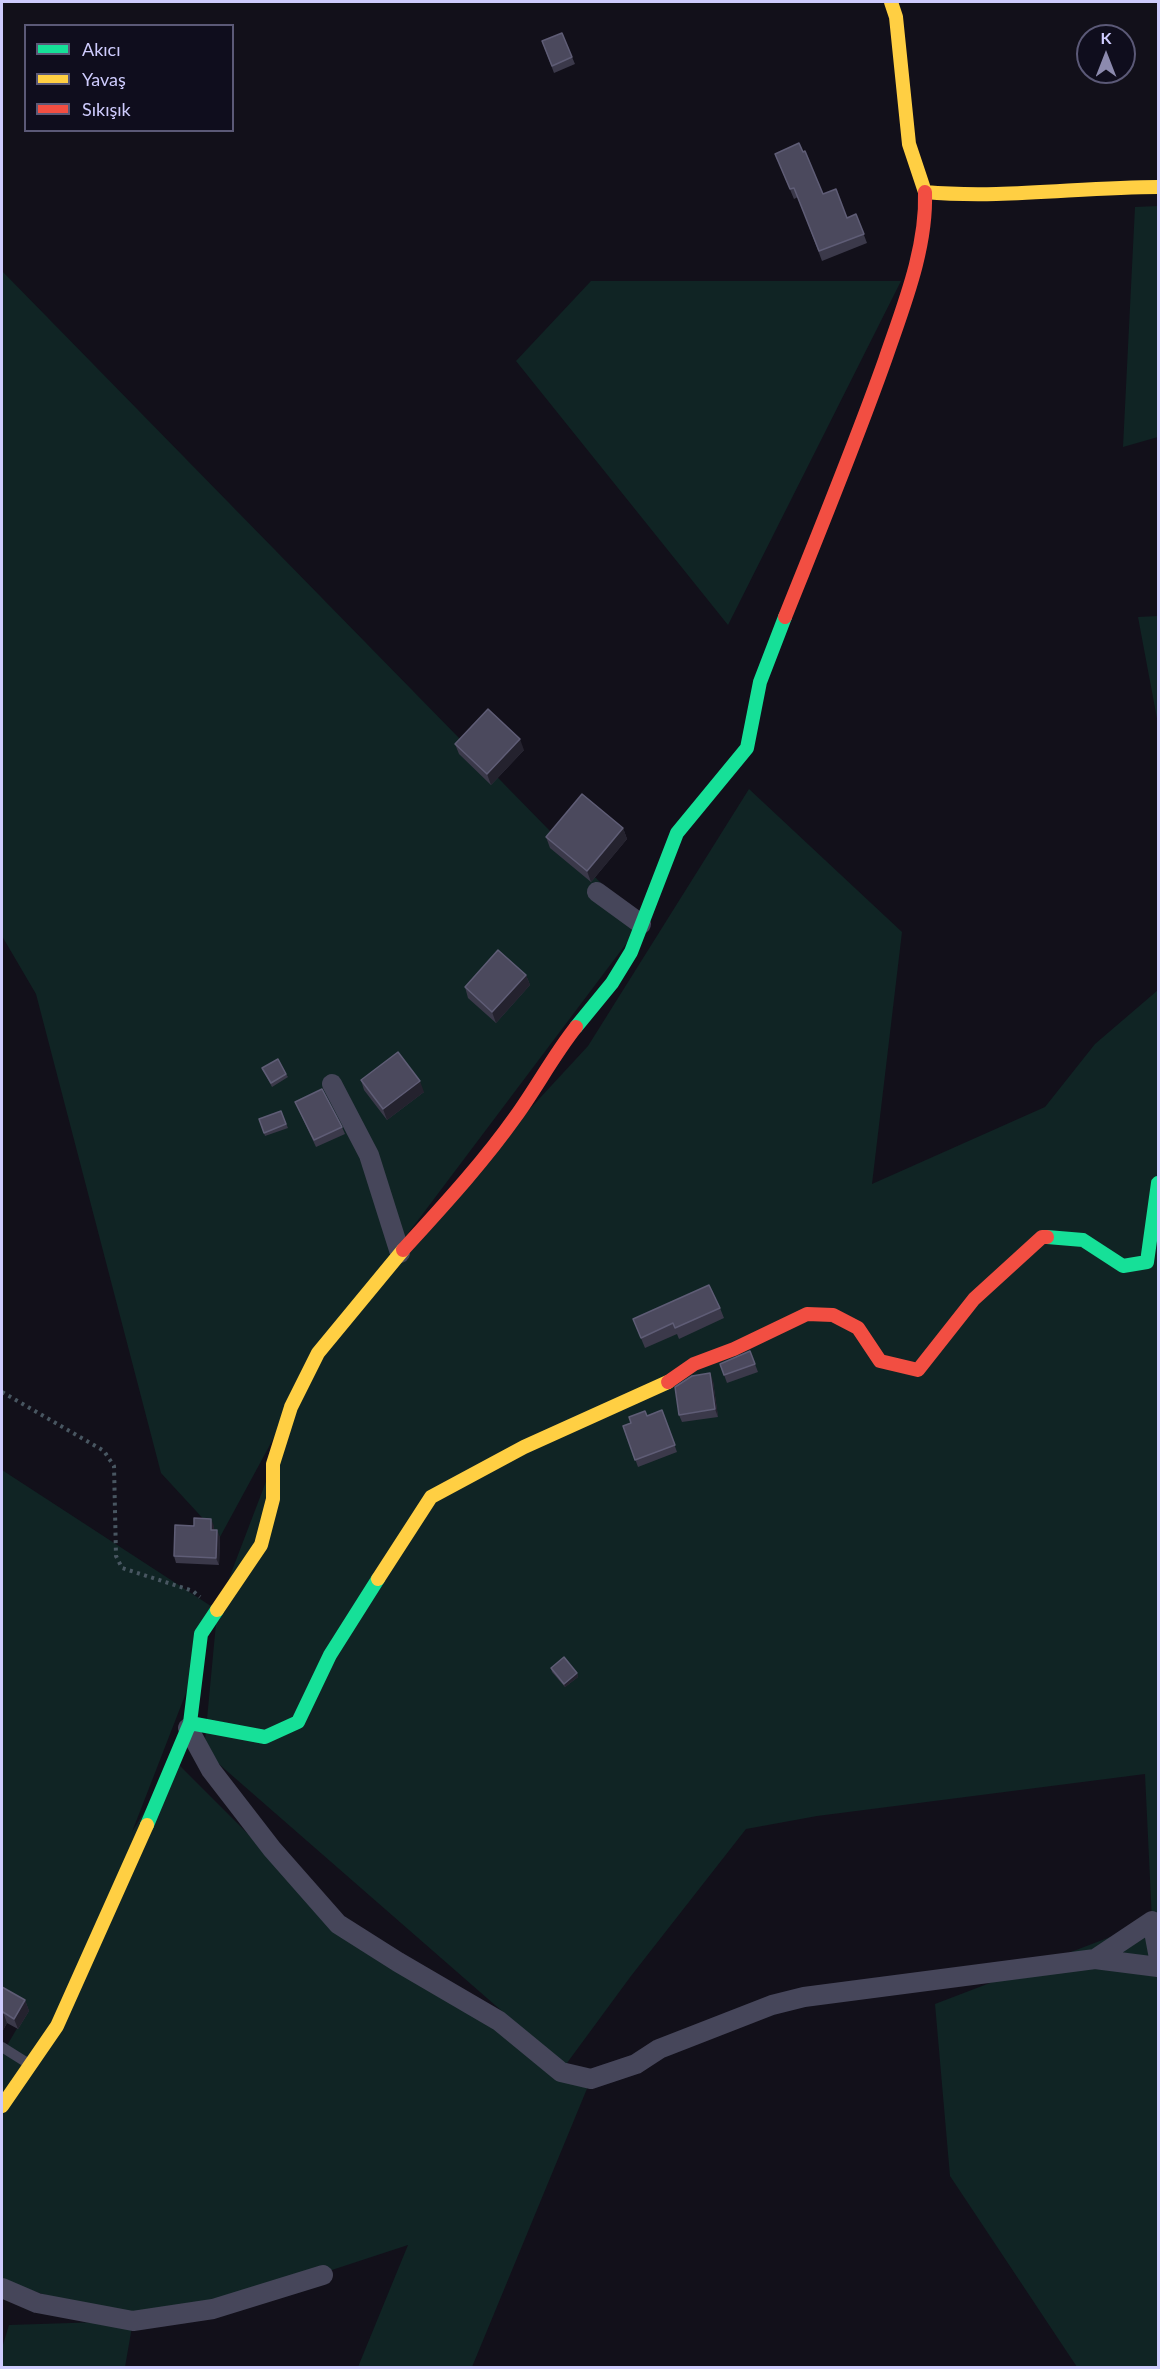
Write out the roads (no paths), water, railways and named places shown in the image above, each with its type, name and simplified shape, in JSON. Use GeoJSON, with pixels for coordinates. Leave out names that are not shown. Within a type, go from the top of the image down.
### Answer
{"type":"FeatureCollection","features":[{"type":"Feature","properties":{"kind":"street"},"geometry":{"type":"LineString","coordinates":[[2,2106],[57,2026],[189,1725],[201,1634],[261,1545],[273,1499],[273,1464],[291,1407],[318,1353],[400,1253],[464,1182],[517,1115],[552,1057],[612,983],[631,952],[677,833],[747,748],[760,682],[867,411],[902,311],[926,222],[925,192],[909,144],[896,17],[891,2]]}},
{"type":"Feature","properties":{"kind":"street"},"geometry":{"type":"LineString","coordinates":[[925,192],[957,195],[1095,187],[1158,187]]}},
{"type":"Feature","properties":{"kind":"street"},"geometry":{"type":"LineString","coordinates":[[597,892],[641,924]]}},
{"type":"Feature","properties":{"kind":"street"},"geometry":{"type":"LineString","coordinates":[[332,1084],[369,1155],[400,1253]]}},
{"type":"Feature","properties":{"kind":"street"},"geometry":{"type":"LineString","coordinates":[[189,1725],[265,1737],[298,1722],[330,1655],[431,1497],[524,1447],[661,1386],[694,1364],[734,1349],[807,1314],[833,1315],[858,1328],[880,1361],[918,1370],[974,1299],[1042,1237],[1083,1240],[1123,1266],[1147,1262],[1158,1183]]}},
{"type":"Feature","properties":{"kind":"street"},"geometry":{"type":"LineString","coordinates":[[189,1725],[211,1770],[272,1849],[338,1924],[499,2021],[561,2072],[591,2079],[636,2064],[658,2049],[772,2005],[804,1997],[1095,1959],[1158,1967]]}},
{"type":"Feature","properties":{"kind":"street"},"geometry":{"type":"LineString","coordinates":[[1095,1959],[1152,1921],[1158,1953]]}},
{"type":"Feature","properties":{"kind":"street"},"geometry":{"type":"LineString","coordinates":[[2,2288],[37,2303],[133,2321],[213,2309],[323,2275]]}},
{"type":"Feature","properties":{"kind":"lane"},"geometry":{"type":"LineString","coordinates":[[2,2047],[29,2064]]}}]}
